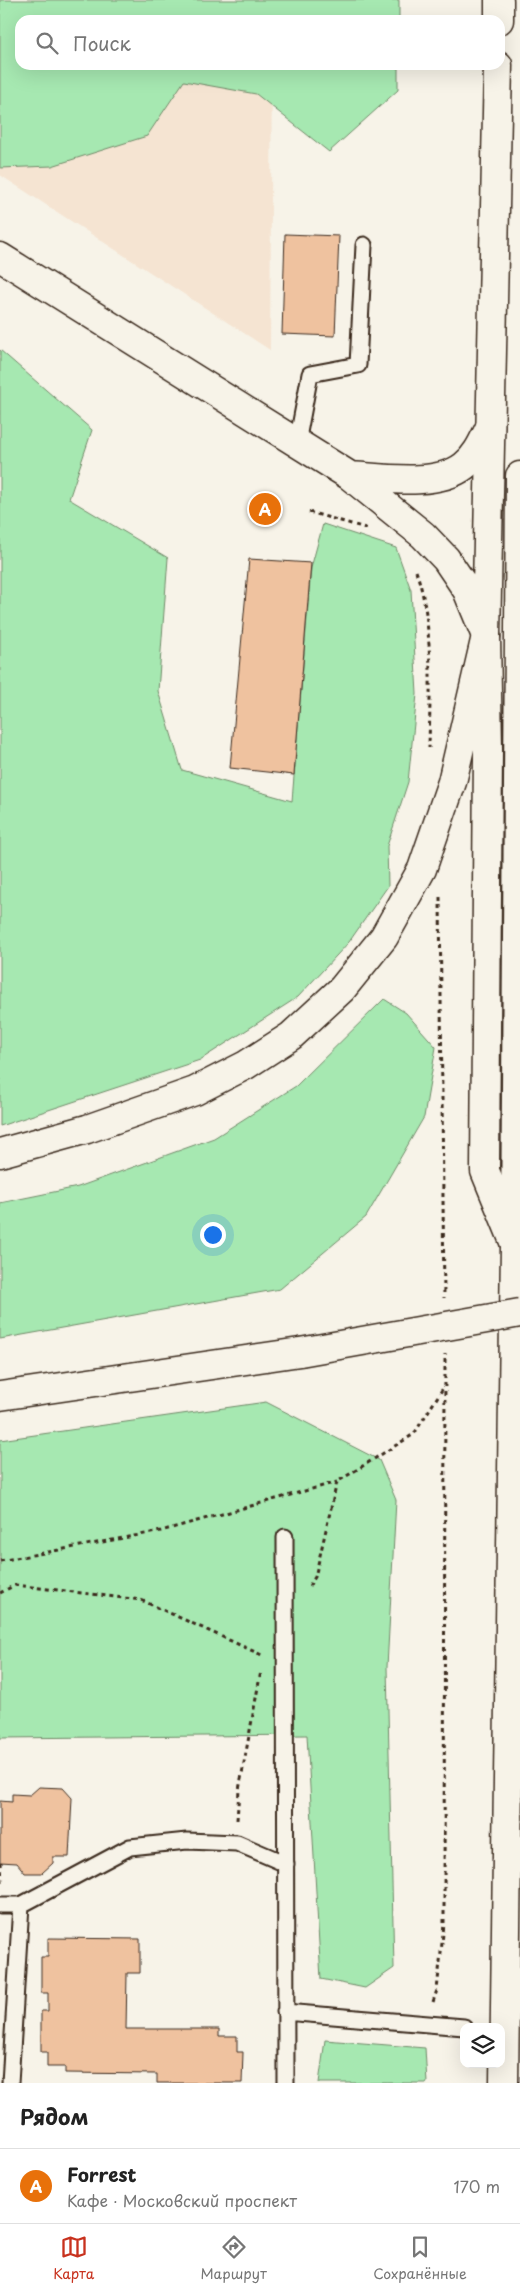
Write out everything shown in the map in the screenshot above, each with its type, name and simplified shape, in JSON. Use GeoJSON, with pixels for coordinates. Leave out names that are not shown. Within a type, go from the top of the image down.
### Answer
{"type":"FeatureCollection","features":[{"type":"Feature","properties":{"kind":"main road"},"geometry":{"type":"LineString","coordinates":[[499,0],[499,15]]}},
{"type":"Feature","properties":{"kind":"main road"},"geometry":{"type":"LineString","coordinates":[[498,70],[486,636],[488,749],[485,1171],[515,1244]]}},
{"type":"Feature","properties":{"kind":"main road"},"geometry":{"type":"LineString","coordinates":[[0,257],[350,476],[423,535],[446,559],[468,590],[486,636],[452,782],[422,869],[384,937],[342,989],[291,1036],[246,1065],[195,1091],[87,1129],[0,1153]]}},
{"type":"Feature","properties":{"kind":"main road"},"geometry":{"type":"LineString","coordinates":[[350,476],[409,480],[444,475],[464,466],[480,448],[490,427]]}},
{"type":"Feature","properties":{"kind":"main road"},"geometry":{"type":"LineString","coordinates":[[503,2023],[515,1244],[520,476]]}},
{"type":"Feature","properties":{"kind":"main road"},"geometry":{"type":"LineString","coordinates":[[0,1396],[300,1352],[520,1313]]}},
{"type":"Feature","properties":{"kind":"main road"},"geometry":{"type":"LineString","coordinates":[[504,2068],[504,2083]]}},
{"type":"Feature","properties":{"kind":"lane"},"geometry":{"type":"LineString","coordinates":[[297,443],[310,374],[358,364],[364,245]]}},
{"type":"Feature","properties":{"kind":"lane"},"geometry":{"type":"LineString","coordinates":[[285,1537],[286,2083]]}},
{"type":"Feature","properties":{"kind":"lane"},"geometry":{"type":"LineString","coordinates":[[0,1905],[20,1906],[130,1847],[187,1841],[237,1843],[286,1864]]}},
{"type":"Feature","properties":{"kind":"lane"},"geometry":{"type":"LineString","coordinates":[[10,2083],[20,1906]]}},
{"type":"Feature","properties":{"kind":"lane"},"geometry":{"type":"LineString","coordinates":[[285,2012],[460,2027]]}},
{"type":"Feature","properties":{"kind":"path"},"geometry":{"type":"LineString","coordinates":[[310,512],[374,531]]}},
{"type":"Feature","properties":{"kind":"path"},"geometry":{"type":"LineString","coordinates":[[413,563],[423,590],[430,674],[429,750]]}},
{"type":"Feature","properties":{"kind":"path"},"geometry":{"type":"LineString","coordinates":[[440,891],[444,1306]]}},
{"type":"Feature","properties":{"kind":"path"},"geometry":{"type":"LineString","coordinates":[[419,2024],[431,2007],[437,1990],[444,1924],[445,1345]]}},
{"type":"Feature","properties":{"kind":"path"},"geometry":{"type":"LineString","coordinates":[[0,1561],[161,1531],[337,1482],[414,1434],[445,1385]]}},
{"type":"Feature","properties":{"kind":"path"},"geometry":{"type":"LineString","coordinates":[[237,1843],[238,1790],[264,1656],[315,1577],[337,1482]]}},
{"type":"Feature","properties":{"kind":"path"},"geometry":{"type":"LineString","coordinates":[[0,1594],[16,1584],[141,1600],[264,1656]]}},
{"type":"Feature","properties":{"kind":"shaded area"},"geometry":{"type":"Polygon","coordinates":[[[0,0],[15,15],[15,70],[272,70],[270,350],[0,175],[0,0]]]}},
{"type":"Feature","properties":{"kind":"green space"},"geometry":{"type":"Polygon","coordinates":[[[0,0],[399,0],[399,15],[15,15],[15,70],[398,70],[398,90],[329,152],[256,94],[184,81],[147,136],[52,166],[0,168],[0,0]]]}},
{"type":"Feature","properties":{"kind":"green space"},"geometry":{"type":"Polygon","coordinates":[[[0,350],[92,430],[69,499],[168,558],[158,691],[182,770],[292,801],[311,568],[323,524],[396,548],[411,590],[417,694],[408,782],[387,846],[388,886],[349,942],[298,997],[200,1060],[0,1126],[0,350]]]}},
{"type":"Feature","properties":{"kind":"green space"},"geometry":{"type":"Polygon","coordinates":[[[384,999],[406,1013],[436,1047],[424,1117],[366,1217],[280,1289],[0,1339],[0,1203],[78,1187],[214,1138],[296,1086],[384,999]]]}},
{"type":"Feature","properties":{"kind":"green space"},"geometry":{"type":"Polygon","coordinates":[[[266,1402],[379,1460],[396,1500],[387,1667],[394,1968],[365,1988],[321,1979],[307,1735],[0,1738],[0,1440],[266,1402]]]}},
{"type":"Feature","properties":{"kind":"green space"},"geometry":{"type":"Polygon","coordinates":[[[325,2040],[425,2048],[427,2083],[319,2083],[325,2040]]]}},
{"type":"Feature","properties":{"kind":"building"},"geometry":{"type":"Polygon","coordinates":[[[285,234],[339,236],[335,336],[282,334],[285,234]]]}},
{"type":"Feature","properties":{"kind":"building"},"geometry":{"type":"Polygon","coordinates":[[[249,559],[311,563],[294,775],[230,768],[249,559]]]}},
{"type":"Feature","properties":{"kind":"building"},"geometry":{"type":"Polygon","coordinates":[[[39,1787],[63,1788],[72,1798],[69,1857],[53,1857],[53,1863],[42,1873],[25,1873],[17,1863],[0,1862],[0,1801],[12,1802],[12,1794],[30,1795],[39,1787]]]}},
{"type":"Feature","properties":{"kind":"building"},"geometry":{"type":"Polygon","coordinates":[[[48,1938],[140,1939],[140,1973],[127,1973],[126,2029],[219,2029],[219,2036],[237,2036],[237,2052],[243,2052],[242,2083],[157,2083],[157,2074],[65,2073],[65,2067],[47,2067],[47,2052],[41,2052],[41,2011],[48,2011],[48,1993],[41,1993],[41,1957],[48,1957],[48,1938]]]}},
{"type":"Feature","properties":{"kind":"place","name":"Forrest"},"geometry":{"type":"Point","coordinates":[265,509]}}]}
